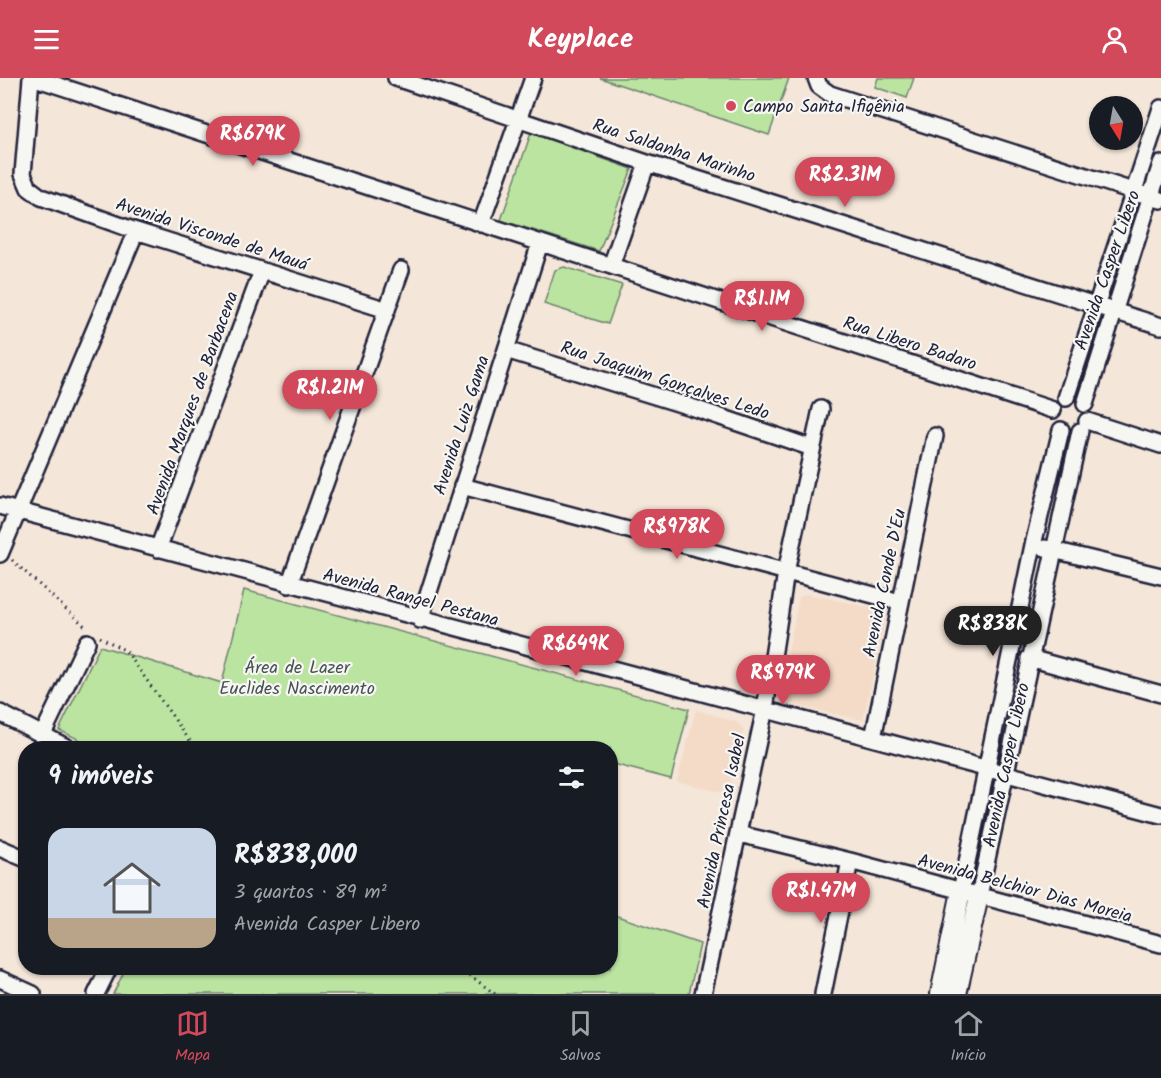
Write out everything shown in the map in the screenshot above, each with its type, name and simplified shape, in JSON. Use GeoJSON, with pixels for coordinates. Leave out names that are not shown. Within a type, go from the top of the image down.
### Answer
{"type":"FeatureCollection","features":[{"type":"Feature","properties":{"kind":"street","name":"Avenida Visconde de Mauá"},"geometry":{"type":"LineString","coordinates":[[33,78],[22,159],[23,174],[29,188],[41,197],[136,231],[387,310]]}},
{"type":"Feature","properties":{"kind":"street","name":"Rua Libero Badaro"},"geometry":{"type":"LineString","coordinates":[[33,78],[1053,410]]}},
{"type":"Feature","properties":{"kind":"street","name":"Rua Saldanha Marinho"},"geometry":{"type":"LineString","coordinates":[[396,78],[647,163],[1161,326]]}},
{"type":"Feature","properties":{"kind":"street"},"geometry":{"type":"LineString","coordinates":[[481,224],[532,78]]}},
{"type":"Feature","properties":{"kind":"street"},"geometry":{"type":"LineString","coordinates":[[816,78],[819,86],[830,94],[1148,196]]}},
{"type":"Feature","properties":{"kind":"street","name":"Avenida Casper Libero"},"geometry":{"type":"LineString","coordinates":[[1085,404],[1148,196],[1161,108]]}},
{"type":"Feature","properties":{"kind":"street"},"geometry":{"type":"LineString","coordinates":[[611,266],[647,163]]}},
{"type":"Feature","properties":{"kind":"street","name":"Avenida Casper Libero"},"geometry":{"type":"LineString","coordinates":[[1066,398],[1094,304],[1148,196],[1161,164]]}},
{"type":"Feature","properties":{"kind":"street"},"geometry":{"type":"LineString","coordinates":[[1,552],[16,511],[136,231]]}},
{"type":"Feature","properties":{"kind":"street","name":"Avenida Luiz Gama"},"geometry":{"type":"LineString","coordinates":[[420,620],[540,243]]}},
{"type":"Feature","properties":{"kind":"street"},"geometry":{"type":"LineString","coordinates":[[289,585],[401,270]]}},
{"type":"Feature","properties":{"kind":"street","name":"Avenida Marques de Barbacena"},"geometry":{"type":"LineString","coordinates":[[158,549],[262,271]]}},
{"type":"Feature","properties":{"kind":"street","name":"Rua Joaquim Gonçalves Ledo"},"geometry":{"type":"LineString","coordinates":[[506,351],[697,409],[812,448]]}},
{"type":"Feature","properties":{"kind":"street"},"geometry":{"type":"LineString","coordinates":[[1066,398],[1078,398],[1085,404],[1088,412],[1084,426],[1072,433],[1061,430],[1053,422],[1053,410],[1066,398]]}},
{"type":"Feature","properties":{"kind":"street","name":"Avenida Princesa Isabel"},"geometry":{"type":"LineString","coordinates":[[703,994],[765,709],[786,572],[821,409]]}},
{"type":"Feature","properties":{"kind":"street"},"geometry":{"type":"LineString","coordinates":[[1084,426],[1161,445]]}},
{"type":"Feature","properties":{"kind":"street","name":"Avenida Casper Libero"},"geometry":{"type":"LineString","coordinates":[[957,994],[1029,658],[1084,426]]}},
{"type":"Feature","properties":{"kind":"street","name":"Avenida Casper Libero"},"geometry":{"type":"LineString","coordinates":[[940,994],[1033,545],[1061,430]]}},
{"type":"Feature","properties":{"kind":"street","name":"Avenida Conde D'Eu"},"geometry":{"type":"LineString","coordinates":[[873,738],[935,436]]}},
{"type":"Feature","properties":{"kind":"street"},"geometry":{"type":"LineString","coordinates":[[462,486],[900,602]]}},
{"type":"Feature","properties":{"kind":"street","name":"Avenida Rangel Pestana"},"geometry":{"type":"LineString","coordinates":[[0,506],[420,620],[1161,815]]}},
{"type":"Feature","properties":{"kind":"street"},"geometry":{"type":"LineString","coordinates":[[1033,545],[1161,576]]}},
{"type":"Feature","properties":{"kind":"street"},"geometry":{"type":"LineString","coordinates":[[42,736],[92,637]]}},
{"type":"Feature","properties":{"kind":"street"},"geometry":{"type":"LineString","coordinates":[[1029,658],[1161,694]]}},
{"type":"Feature","properties":{"kind":"street"},"geometry":{"type":"LineString","coordinates":[[0,713],[53,741]]}},
{"type":"Feature","properties":{"kind":"street","name":"Avenida Belchior Dias Moreia"},"geometry":{"type":"LineString","coordinates":[[739,834],[850,861],[1161,945]]}},
{"type":"Feature","properties":{"kind":"street"},"geometry":{"type":"LineString","coordinates":[[0,848],[18,856]]}},
{"type":"Feature","properties":{"kind":"street"},"geometry":{"type":"LineString","coordinates":[[824,994],[850,861]]}},
{"type":"Feature","properties":{"kind":"street"},"geometry":{"type":"LineString","coordinates":[[96,994],[106,975]]}},
{"type":"Feature","properties":{"kind":"street"},"geometry":{"type":"LineString","coordinates":[[0,979],[33,994]]}},
{"type":"Feature","properties":{"kind":"path"},"geometry":{"type":"LineString","coordinates":[[1,552],[92,637],[126,651],[190,741]]}},
{"type":"Feature","properties":{"kind":"path"},"geometry":{"type":"LineString","coordinates":[[469,975],[495,994]]}},
{"type":"Feature","properties":{"kind":"shaded area"},"geometry":{"type":"Polygon","coordinates":[[[807,594],[887,611],[863,720],[789,704],[780,693],[799,597],[807,594]]]}},
{"type":"Feature","properties":{"kind":"shaded area"},"geometry":{"type":"Polygon","coordinates":[[[696,710],[737,722],[744,730],[728,794],[677,781],[696,710]]]}},
{"type":"Feature","properties":{"kind":"green space","name":"Campo Santa Ifigênia"},"geometry":{"type":"Polygon","coordinates":[[[600,78],[789,78],[769,135],[600,78]]]}},
{"type":"Feature","properties":{"kind":"green space"},"geometry":{"type":"Polygon","coordinates":[[[878,78],[914,78],[907,98],[875,87],[878,78]]]}},
{"type":"Feature","properties":{"kind":"green space"},"geometry":{"type":"Polygon","coordinates":[[[531,133],[632,169],[599,251],[501,220],[531,133]]]}},
{"type":"Feature","properties":{"kind":"green space"},"geometry":{"type":"Polygon","coordinates":[[[564,267],[622,285],[608,324],[544,304],[555,270],[564,267]]]}},
{"type":"Feature","properties":{"kind":"green space","name":"Área de Lazer Euclides Nascimento"},"geometry":{"type":"Polygon","coordinates":[[[244,590],[689,709],[671,779],[618,765],[618,741],[82,741],[59,730],[100,646],[222,683],[244,590]]]}},
{"type":"Feature","properties":{"kind":"green space"},"geometry":{"type":"Polygon","coordinates":[[[618,916],[700,944],[689,994],[113,994],[122,975],[618,975],[618,916]]]}},
{"type":"Feature","properties":{"kind":"place","name":"Campo Santa Ifigênia"},"geometry":{"type":"Point","coordinates":[731,106]}}]}
